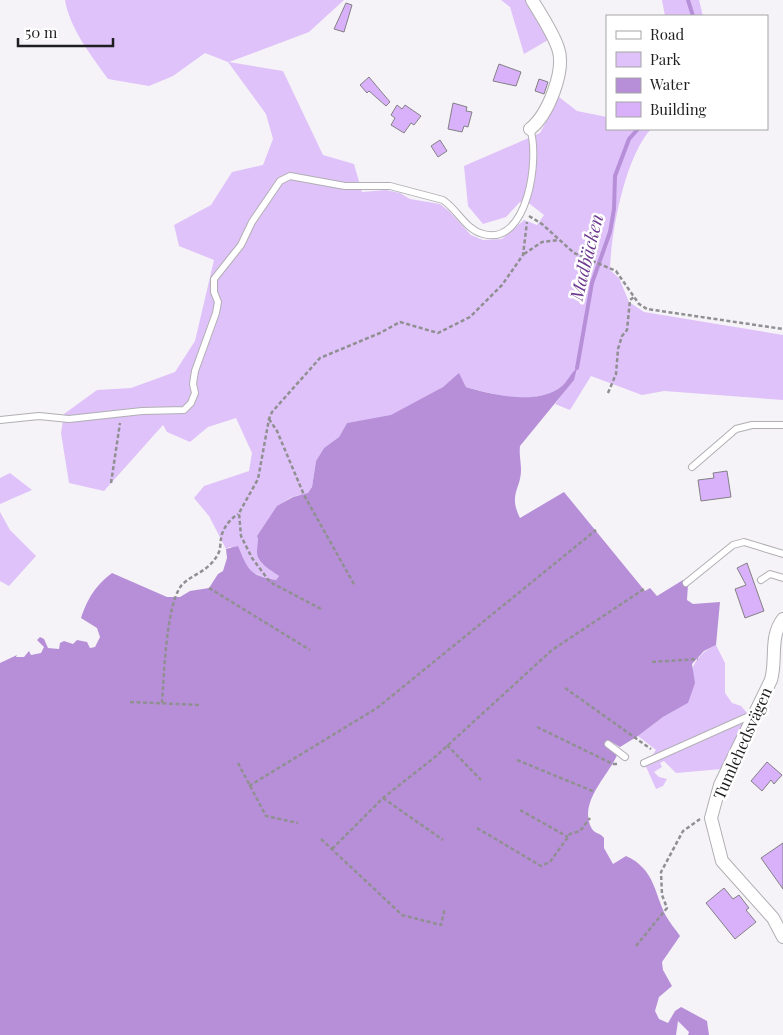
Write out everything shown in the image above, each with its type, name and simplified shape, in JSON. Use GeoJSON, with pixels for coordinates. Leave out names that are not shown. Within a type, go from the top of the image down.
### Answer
{"type":"FeatureCollection","features":[{"type":"Feature","properties":{"kind":"street"},"geometry":{"type":"LineString","coordinates":[[530,129],[542,118],[554,89],[560,64],[558,48],[532,0]]}},
{"type":"Feature","properties":{"kind":"street","name":"Tumlehedsvägen"},"geometry":{"type":"LineString","coordinates":[[783,619],[774,637],[774,670],[720,785],[712,812],[712,828],[722,861],[773,918],[783,937]]}},
{"type":"Feature","properties":{"kind":"lane"},"geometry":{"type":"LineString","coordinates":[[0,420],[39,416],[69,420],[184,410],[191,403],[195,393],[193,384],[195,371],[206,344],[218,302],[214,292],[214,279],[241,245],[252,222],[274,187],[284,178],[300,178],[345,186],[390,186],[437,198],[450,204],[470,228],[488,236],[506,231],[523,213],[535,150],[530,129]]}},
{"type":"Feature","properties":{"kind":"lane"},"geometry":{"type":"LineString","coordinates":[[692,467],[736,429],[752,425],[783,425]]}},
{"type":"Feature","properties":{"kind":"lane"},"geometry":{"type":"LineString","coordinates":[[686,582],[703,566],[733,545],[744,542],[783,554]]}},
{"type":"Feature","properties":{"kind":"lane"},"geometry":{"type":"LineString","coordinates":[[761,580],[770,574],[783,578]]}},
{"type":"Feature","properties":{"kind":"lane"},"geometry":{"type":"LineString","coordinates":[[644,763],[747,717],[751,717]]}},
{"type":"Feature","properties":{"kind":"lane"},"geometry":{"type":"LineString","coordinates":[[608,744],[625,757]]}},
{"type":"Feature","properties":{"kind":"path"},"geometry":{"type":"LineString","coordinates":[[523,213],[542,224],[574,253],[606,265],[616,271],[634,297],[647,308],[783,329]]}},
{"type":"Feature","properties":{"kind":"path"},"geometry":{"type":"LineString","coordinates":[[524,255],[526,222],[530,217]]}},
{"type":"Feature","properties":{"kind":"path"},"geometry":{"type":"LineString","coordinates":[[321,609],[267,578],[246,548],[238,518],[258,480],[269,419],[272,412],[320,358],[380,333],[400,322],[407,322],[438,333],[450,329],[458,322],[470,317],[489,298],[524,255],[542,242],[559,240]]}},
{"type":"Feature","properties":{"kind":"path"},"geometry":{"type":"LineString","coordinates":[[608,393],[616,374],[618,349],[622,336],[627,330],[630,300],[634,297]]}},
{"type":"Feature","properties":{"kind":"path"},"geometry":{"type":"LineString","coordinates":[[111,483],[121,414]]}},
{"type":"Feature","properties":{"kind":"path"},"geometry":{"type":"LineString","coordinates":[[269,419],[277,432],[281,446],[304,495],[355,586]]}},
{"type":"Feature","properties":{"kind":"path"},"geometry":{"type":"LineString","coordinates":[[162,703],[168,636],[175,598],[183,584],[209,567],[220,552],[221,536],[230,519],[239,513]]}},
{"type":"Feature","properties":{"kind":"path"},"geometry":{"type":"LineString","coordinates":[[250,786],[377,708],[596,530]]}},
{"type":"Feature","properties":{"kind":"path"},"geometry":{"type":"LineString","coordinates":[[209,588],[310,650]]}},
{"type":"Feature","properties":{"kind":"path"},"geometry":{"type":"LineString","coordinates":[[332,849],[382,798],[447,745],[552,650],[644,588]]}},
{"type":"Feature","properties":{"kind":"path"},"geometry":{"type":"LineString","coordinates":[[652,662],[698,659]]}},
{"type":"Feature","properties":{"kind":"path"},"geometry":{"type":"LineString","coordinates":[[565,688],[652,750]]}},
{"type":"Feature","properties":{"kind":"path"},"geometry":{"type":"LineString","coordinates":[[130,702],[201,705]]}},
{"type":"Feature","properties":{"kind":"path"},"geometry":{"type":"LineString","coordinates":[[537,727],[613,764]]}},
{"type":"Feature","properties":{"kind":"path"},"geometry":{"type":"LineString","coordinates":[[447,745],[481,780]]}},
{"type":"Feature","properties":{"kind":"path"},"geometry":{"type":"LineString","coordinates":[[517,760],[596,792]]}},
{"type":"Feature","properties":{"kind":"path"},"geometry":{"type":"LineString","coordinates":[[238,763],[266,816],[298,824]]}},
{"type":"Feature","properties":{"kind":"path"},"geometry":{"type":"LineString","coordinates":[[382,798],[443,840]]}},
{"type":"Feature","properties":{"kind":"path"},"geometry":{"type":"LineString","coordinates":[[520,810],[568,836]]}},
{"type":"Feature","properties":{"kind":"path"},"geometry":{"type":"LineString","coordinates":[[636,946],[667,908],[662,895],[661,872],[683,831],[712,812]]}},
{"type":"Feature","properties":{"kind":"path"},"geometry":{"type":"LineString","coordinates":[[477,828],[541,866],[550,862],[568,836],[580,831],[590,818]]}},
{"type":"Feature","properties":{"kind":"path"},"geometry":{"type":"LineString","coordinates":[[321,839],[402,915],[441,925],[445,908]]}},
{"type":"Feature","properties":{"kind":"green space"},"geometry":{"type":"Polygon","coordinates":[[[65,0],[344,0],[309,32],[229,62],[283,71],[323,155],[354,164],[362,192],[386,190],[400,193],[410,199],[440,204],[471,235],[483,240],[502,239],[524,220],[537,225],[544,215],[530,204],[520,202],[506,217],[483,224],[468,206],[464,166],[540,133],[559,97],[577,111],[606,117],[606,130],[650,130],[634,158],[621,196],[613,236],[610,270],[619,278],[629,302],[644,312],[783,335],[783,400],[664,391],[642,395],[591,376],[570,410],[555,404],[573,380],[576,369],[561,387],[550,393],[527,397],[502,396],[466,387],[459,374],[443,387],[391,416],[347,423],[339,437],[324,448],[316,461],[312,487],[308,494],[292,497],[281,504],[257,536],[262,563],[279,576],[276,580],[253,572],[244,564],[240,552],[230,547],[226,549],[209,516],[194,498],[204,486],[249,471],[252,453],[236,418],[208,427],[190,442],[167,432],[163,425],[104,491],[69,483],[61,433],[64,414],[97,390],[131,388],[175,372],[195,341],[214,260],[179,246],[174,225],[211,205],[232,172],[263,165],[273,139],[266,114],[228,62],[205,53],[173,76],[149,86],[108,79],[76,31],[65,0]]]}},
{"type":"Feature","properties":{"kind":"green space"},"geometry":{"type":"Polygon","coordinates":[[[501,0],[527,0],[548,40],[524,54],[510,7],[501,0]]]}},
{"type":"Feature","properties":{"kind":"green space"},"geometry":{"type":"Polygon","coordinates":[[[662,0],[699,0],[703,15],[665,15],[662,0]]]}},
{"type":"Feature","properties":{"kind":"green space"},"geometry":{"type":"Polygon","coordinates":[[[10,473],[32,490],[0,504],[0,478],[10,473]]]}},
{"type":"Feature","properties":{"kind":"green space"},"geometry":{"type":"Polygon","coordinates":[[[0,512],[10,530],[36,556],[9,586],[0,581],[0,512]]]}},
{"type":"Feature","properties":{"kind":"green space"},"geometry":{"type":"Polygon","coordinates":[[[716,645],[725,663],[725,693],[732,703],[741,706],[747,713],[745,721],[722,769],[676,773],[664,761],[660,763],[662,767],[654,772],[659,777],[667,779],[663,786],[656,789],[643,760],[652,756],[656,750],[638,736],[663,717],[688,703],[693,668],[700,656],[716,645]]]}},
{"type":"Feature","properties":{"kind":"water"},"geometry":{"type":"Polygon","coordinates":[[[577,368],[574,380],[520,446],[521,470],[515,503],[520,518],[564,492],[645,591],[650,588],[657,596],[683,580],[688,584],[687,600],[693,604],[720,602],[716,645],[704,651],[692,664],[695,683],[688,703],[663,717],[620,747],[610,741],[608,743],[617,755],[591,799],[588,809],[588,819],[592,829],[604,838],[604,848],[613,864],[626,856],[636,861],[643,868],[652,882],[666,916],[680,936],[662,962],[663,970],[672,986],[659,997],[655,1011],[659,1019],[668,1023],[675,1011],[681,1007],[707,1021],[709,1035],[688,1035],[689,1032],[678,1021],[676,1035],[0,1035],[0,663],[17,655],[16,657],[24,657],[29,651],[31,655],[41,653],[44,647],[37,640],[40,637],[44,639],[48,648],[59,649],[60,643],[64,641],[73,644],[77,640],[87,642],[90,648],[95,647],[100,637],[97,628],[81,618],[86,604],[93,593],[112,573],[167,597],[180,597],[190,591],[209,588],[218,574],[223,571],[227,558],[226,549],[238,546],[244,561],[251,570],[260,576],[276,580],[279,576],[259,560],[257,536],[277,506],[293,497],[308,493],[312,487],[316,461],[324,448],[339,437],[347,423],[391,415],[443,387],[459,373],[466,387],[489,393],[528,397],[541,396],[552,392],[562,386],[577,368]]]}},
{"type":"Feature","properties":{"kind":"building"},"geometry":{"type":"Polygon","coordinates":[[[346,3],[352,5],[344,32],[334,29],[346,3]]]}},
{"type":"Feature","properties":{"kind":"building"},"geometry":{"type":"Polygon","coordinates":[[[499,64],[521,72],[516,86],[493,81],[499,64]]]}},
{"type":"Feature","properties":{"kind":"building"},"geometry":{"type":"Polygon","coordinates":[[[369,77],[390,102],[386,106],[369,91],[367,93],[360,85],[369,77]]]}},
{"type":"Feature","properties":{"kind":"building"},"geometry":{"type":"Polygon","coordinates":[[[539,79],[548,82],[544,94],[535,91],[539,79]]]}},
{"type":"Feature","properties":{"kind":"building"},"geometry":{"type":"Polygon","coordinates":[[[453,103],[467,107],[466,111],[472,112],[468,127],[464,126],[462,132],[448,129],[453,103]]]}},
{"type":"Feature","properties":{"kind":"building"},"geometry":{"type":"Polygon","coordinates":[[[397,105],[402,109],[405,105],[421,116],[414,125],[411,123],[404,133],[391,125],[395,118],[391,115],[397,105]]]}},
{"type":"Feature","properties":{"kind":"building"},"geometry":{"type":"Polygon","coordinates":[[[440,140],[447,151],[438,157],[431,146],[440,140]]]}},
{"type":"Feature","properties":{"kind":"building"},"geometry":{"type":"Polygon","coordinates":[[[727,471],[731,497],[701,501],[698,480],[714,478],[713,473],[727,471]]]}},
{"type":"Feature","properties":{"kind":"building"},"geometry":{"type":"Polygon","coordinates":[[[747,563],[764,611],[745,618],[735,589],[746,585],[737,568],[747,563]]]}},
{"type":"Feature","properties":{"kind":"building"},"geometry":{"type":"Polygon","coordinates":[[[767,762],[782,775],[774,784],[771,780],[762,791],[751,781],[767,762]]]}},
{"type":"Feature","properties":{"kind":"building"},"geometry":{"type":"Polygon","coordinates":[[[783,843],[783,889],[761,858],[783,843]]]}},
{"type":"Feature","properties":{"kind":"building"},"geometry":{"type":"Polygon","coordinates":[[[724,888],[733,899],[739,895],[749,908],[746,910],[756,922],[735,939],[706,903],[724,888]]]}},
{"type":"Feature","properties":{"kind":"waterway","name":"Madbäcken"},"geometry":{"type":"LineString","coordinates":[[688,0],[693,15]]}},
{"type":"Feature","properties":{"kind":"waterway","name":"Madbäcken"},"geometry":{"type":"LineString","coordinates":[[577,368],[592,283],[610,232],[614,209],[615,176],[629,139],[637,130]]}}]}
